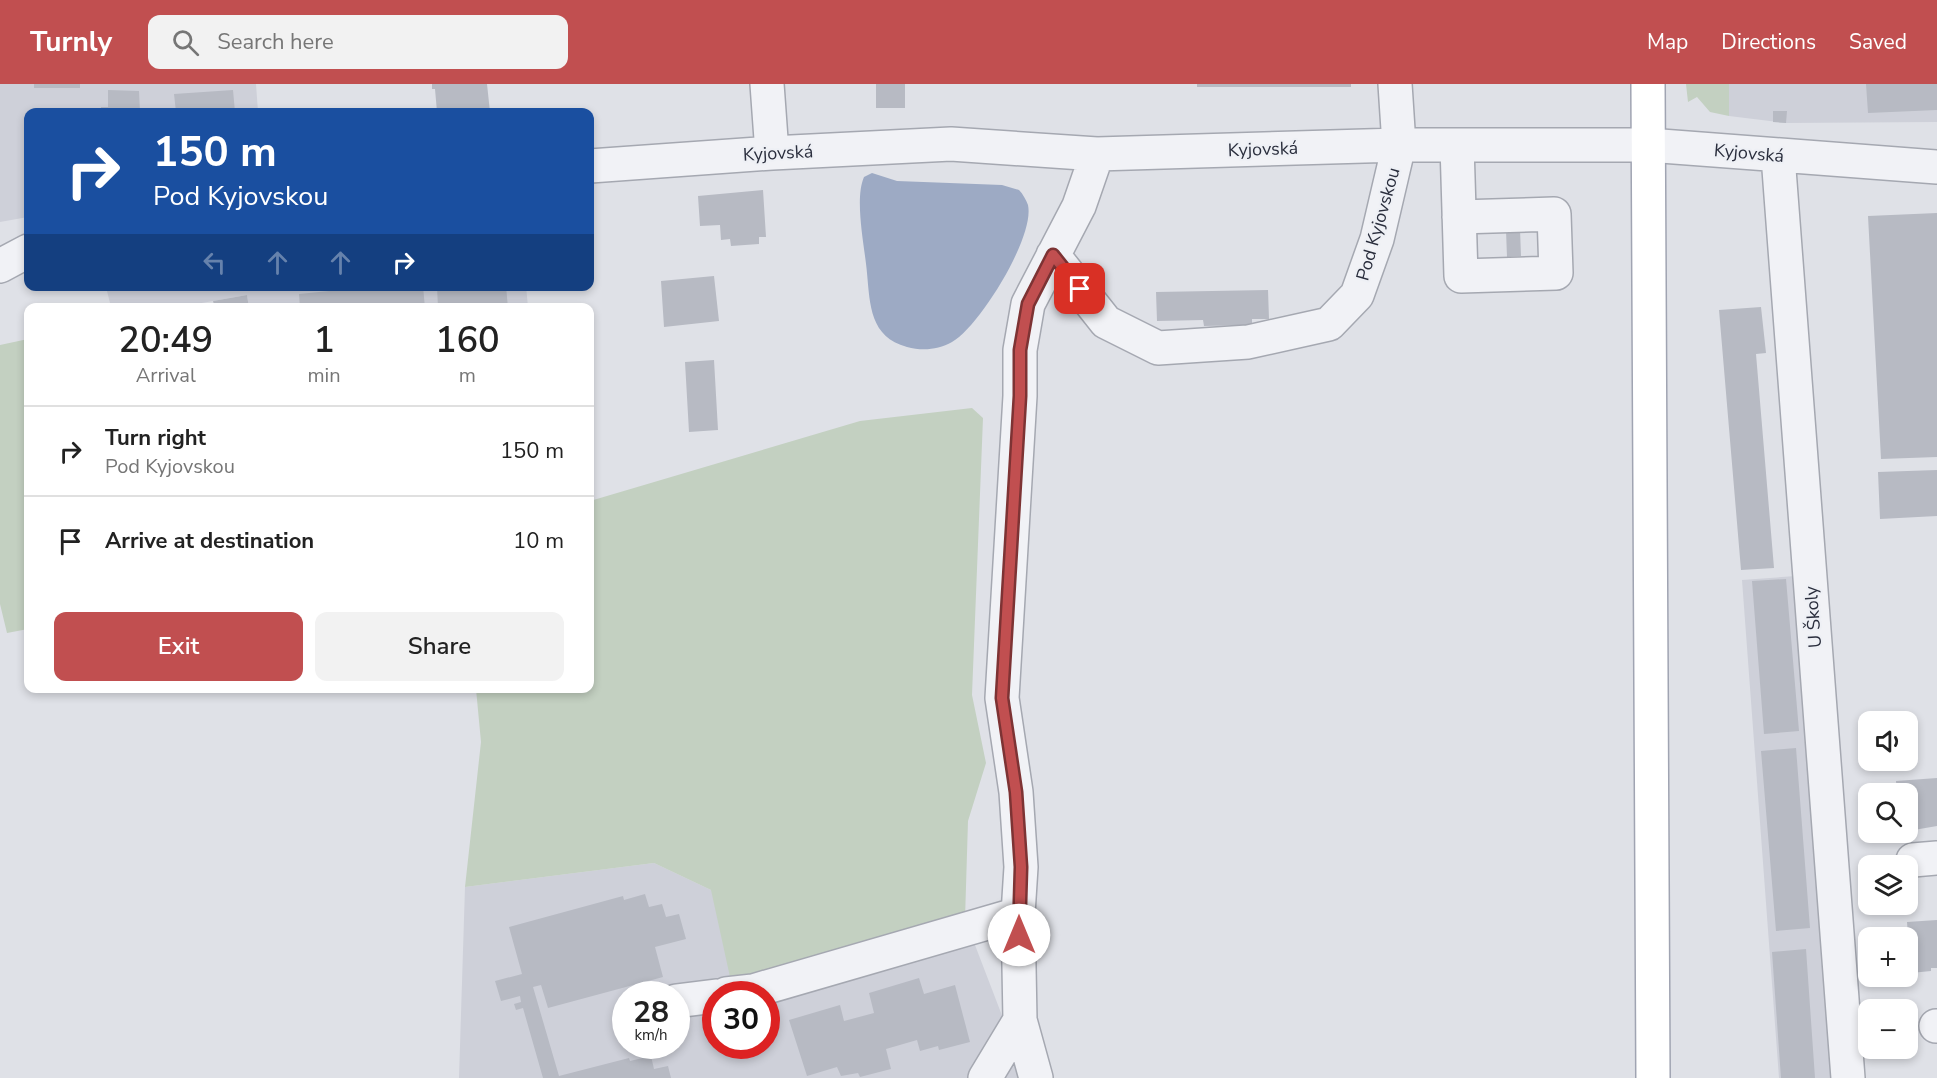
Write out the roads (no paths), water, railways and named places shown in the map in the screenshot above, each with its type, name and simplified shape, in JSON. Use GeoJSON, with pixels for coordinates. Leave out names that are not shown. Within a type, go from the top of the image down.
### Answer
{"type":"FeatureCollection","features":[{"type":"Feature","properties":{"kind":"main road"},"geometry":{"type":"LineString","coordinates":[[1648,84],[1653,1078]]}},
{"type":"Feature","properties":{"kind":"street"},"geometry":{"type":"LineString","coordinates":[[767,84],[772,153]]}},
{"type":"Feature","properties":{"kind":"street","name":"Pod Kyjovskou"},"geometry":{"type":"LineString","coordinates":[[1053,255],[1106,322],[1158,348],[1248,342],[1329,324],[1357,296],[1377,239],[1399,145],[1395,84]]}},
{"type":"Feature","properties":{"kind":"street","name":"Kyjovská"},"geometry":{"type":"LineString","coordinates":[[594,166],[772,153],[951,144],[1097,154],[1399,145],[1648,145],[1937,167]]}},
{"type":"Feature","properties":{"kind":"street"},"geometry":{"type":"LineString","coordinates":[[1457,145],[1459,218]]}},
{"type":"Feature","properties":{"kind":"street"},"geometry":{"type":"LineString","coordinates":[[1036,1078],[1020,1020],[1018,914],[1021,867],[1016,792],[1002,698],[1019,408],[1020,350],[1028,304],[1079,206],[1097,154]]}},
{"type":"Feature","properties":{"kind":"street","name":"U Školy"},"geometry":{"type":"LineString","coordinates":[[1778,156],[1848,1078]]}},
{"type":"Feature","properties":{"kind":"street"},"geometry":{"type":"LineString","coordinates":[[0,266],[24,253]]}},
{"type":"Feature","properties":{"kind":"street"},"geometry":{"type":"LineString","coordinates":[[780,983],[1018,914]]}},
{"type":"Feature","properties":{"kind":"street"},"geometry":{"type":"LineString","coordinates":[[985,1078],[1020,1020]]}},
{"type":"Feature","properties":{"kind":"water"},"geometry":{"type":"Polygon","coordinates":[[[872,173],[897,181],[1002,185],[1019,190],[1028,205],[1028,219],[1023,238],[1003,280],[976,319],[947,345],[930,349],[907,347],[886,336],[874,318],[869,297],[860,211],[861,187],[864,177],[872,173]]]}}]}
